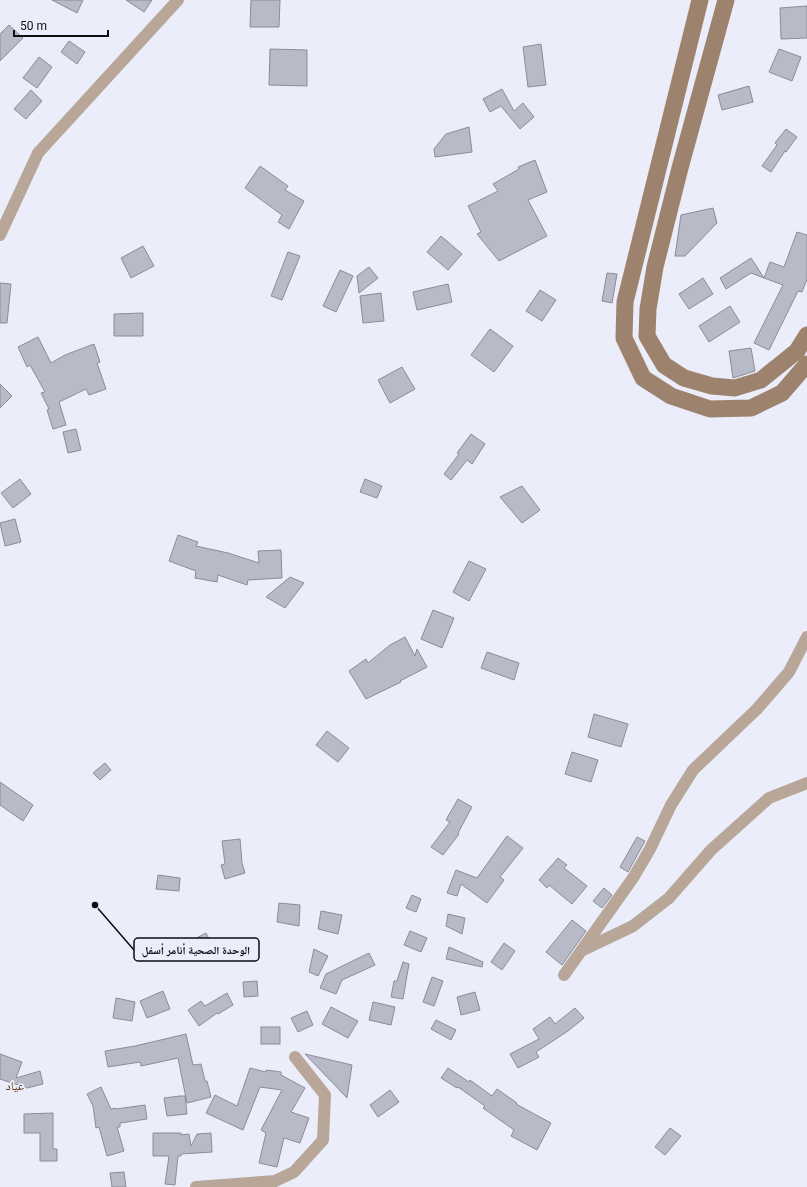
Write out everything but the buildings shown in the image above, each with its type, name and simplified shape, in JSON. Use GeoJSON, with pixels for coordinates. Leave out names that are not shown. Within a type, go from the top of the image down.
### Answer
{"type":"FeatureCollection","features":[{"type":"Feature","properties":{"kind":"street"},"geometry":{"type":"LineString","coordinates":[[0,236],[38,153],[178,0]]}},
{"type":"Feature","properties":{"kind":"street"},"geometry":{"type":"LineString","coordinates":[[700,0],[625,302],[624,338],[643,378],[671,396],[710,409],[751,408],[782,393],[807,364]]}},
{"type":"Feature","properties":{"kind":"street"},"geometry":{"type":"LineString","coordinates":[[726,0],[655,266],[648,309],[647,336],[664,364],[684,378],[712,386],[735,388],[761,380],[797,351],[807,335]]}},
{"type":"Feature","properties":{"kind":"street"},"geometry":{"type":"LineString","coordinates":[[564,975],[584,949],[633,878],[650,849],[671,805],[693,770],[757,709],[789,672],[807,637]]}},
{"type":"Feature","properties":{"kind":"street"},"geometry":{"type":"LineString","coordinates":[[584,949],[633,926],[669,898],[711,850],[769,798],[807,783]]}},
{"type":"Feature","properties":{"kind":"street"},"geometry":{"type":"LineString","coordinates":[[196,1187],[275,1181],[294,1172],[323,1140],[325,1095],[295,1057]]}},
{"type":"Feature","properties":{"kind":"place","name":"الوحدة الصحية أنامر أسفل"},"geometry":{"type":"Point","coordinates":[95,905]}},
{"type":"Feature","properties":{"kind":"district","name":"عياد"},"geometry":{"type":"Point","coordinates":[15,1086]}}]}
